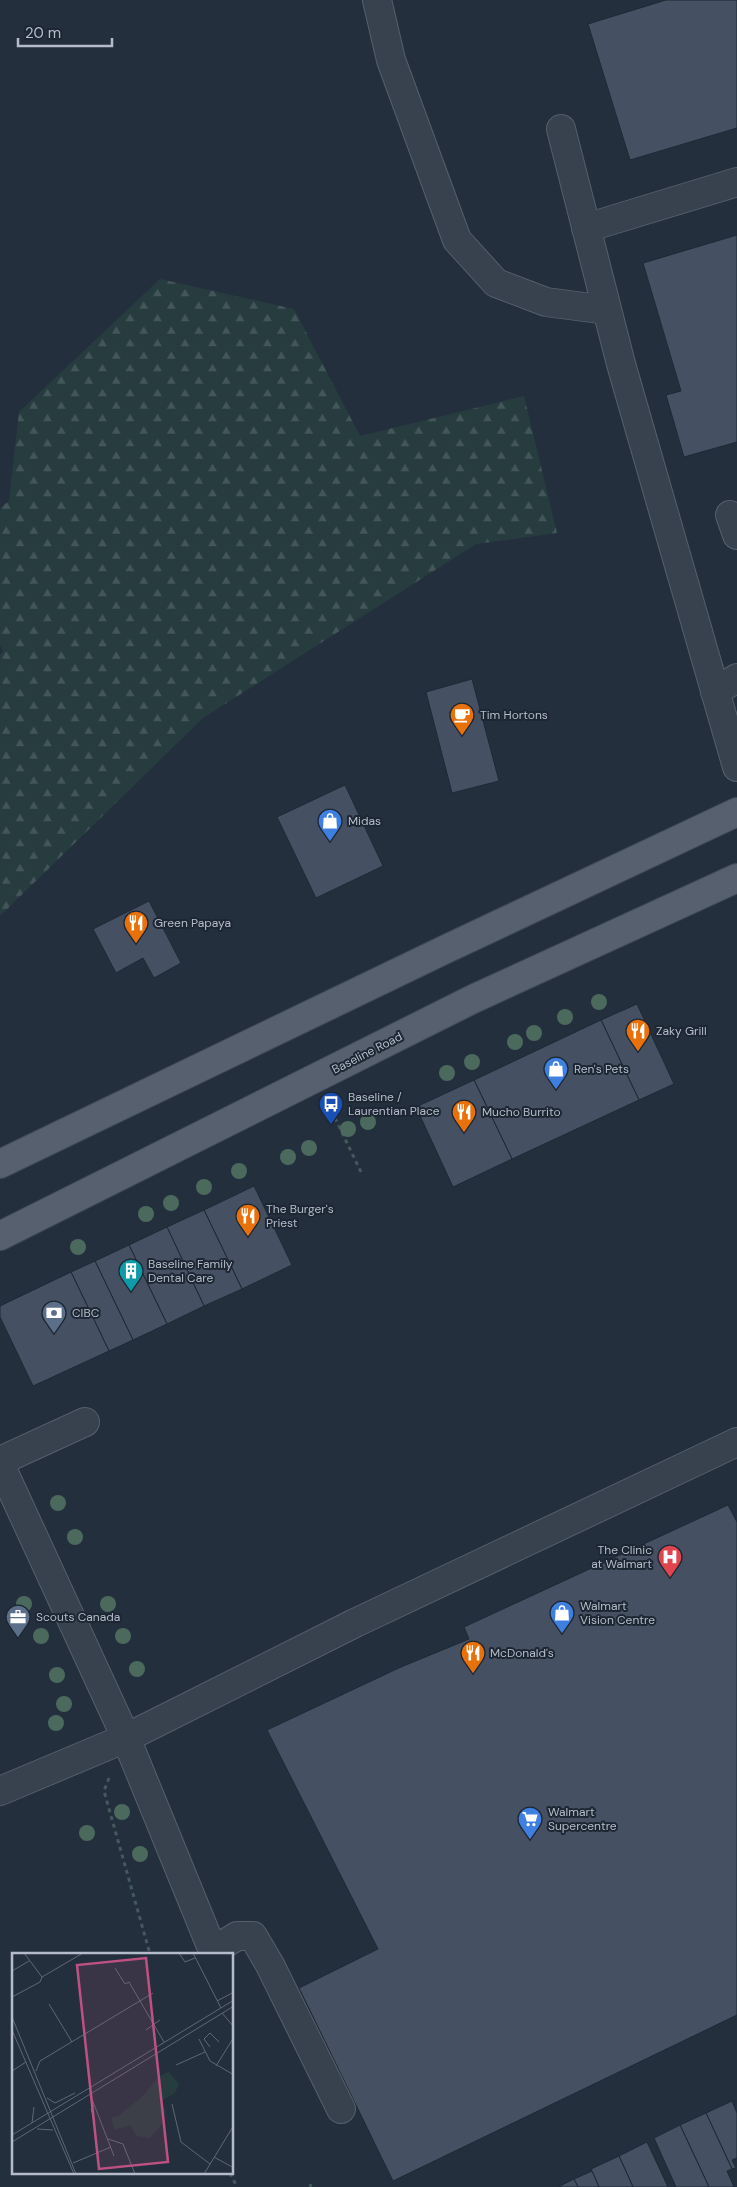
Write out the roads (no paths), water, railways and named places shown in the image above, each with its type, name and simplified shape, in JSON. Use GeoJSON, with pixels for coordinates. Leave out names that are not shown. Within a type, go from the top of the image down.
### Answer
{"type":"FeatureCollection","features":[{"type":"Feature","properties":{"kind":"main road"},"geometry":{"type":"LineString","coordinates":[[0,1164],[737,812]]}},
{"type":"Feature","properties":{"kind":"main road","name":"Baseline Road"},"geometry":{"type":"LineString","coordinates":[[0,1236],[473,1000],[737,878]]}},
{"type":"Feature","properties":{"kind":"main road"},"geometry":{"type":"LineString","coordinates":[[696,898],[737,887]]}},
{"type":"Feature","properties":{"kind":"lane"},"geometry":{"type":"LineString","coordinates":[[377,0],[391,60],[458,240],[496,283],[546,302],[607,310]]}},
{"type":"Feature","properties":{"kind":"lane"},"geometry":{"type":"LineString","coordinates":[[562,129],[607,310],[726,685],[737,767]]}},
{"type":"Feature","properties":{"kind":"lane"},"geometry":{"type":"LineString","coordinates":[[586,228],[737,182]]}},
{"type":"Feature","properties":{"kind":"lane"},"geometry":{"type":"LineString","coordinates":[[85,1422],[0,1463],[126,1738],[213,1951],[236,1936],[253,1936],[270,1965],[341,2109]]}},
{"type":"Feature","properties":{"kind":"lane"},"geometry":{"type":"LineString","coordinates":[[0,1791],[126,1738],[355,1623],[737,1442]]}},
{"type":"Feature","properties":{"kind":"place","name":"Tim Hortons"},"geometry":{"type":"Point","coordinates":[462,736]}},
{"type":"Feature","properties":{"kind":"place","name":"Midas"},"geometry":{"type":"Point","coordinates":[330,842]}},
{"type":"Feature","properties":{"kind":"place","name":"Green Papaya"},"geometry":{"type":"Point","coordinates":[136,944]}},
{"type":"Feature","properties":{"kind":"place","name":"Zaky Grill"},"geometry":{"type":"Point","coordinates":[638,1052]}},
{"type":"Feature","properties":{"kind":"place","name":"Ren's Pets"},"geometry":{"type":"Point","coordinates":[556,1090]}},
{"type":"Feature","properties":{"kind":"place","name":"Baseline / Laurentian Place"},"geometry":{"type":"Point","coordinates":[331,1125]}},
{"type":"Feature","properties":{"kind":"place","name":"Mucho Burrito"},"geometry":{"type":"Point","coordinates":[464,1133]}},
{"type":"Feature","properties":{"kind":"place","name":"The Burger's Priest"},"geometry":{"type":"Point","coordinates":[248,1237]}},
{"type":"Feature","properties":{"kind":"place","name":"Baseline Family Dental Care"},"geometry":{"type":"Point","coordinates":[131,1292]}},
{"type":"Feature","properties":{"kind":"place","name":"CIBC"},"geometry":{"type":"Point","coordinates":[54,1334]}},
{"type":"Feature","properties":{"kind":"place","name":"The Clinic at Walmart"},"geometry":{"type":"Point","coordinates":[670,1578]}},
{"type":"Feature","properties":{"kind":"place","name":"Walmart Vision Centre"},"geometry":{"type":"Point","coordinates":[562,1634]}},
{"type":"Feature","properties":{"kind":"place","name":"Scouts Canada"},"geometry":{"type":"Point","coordinates":[18,1638]}},
{"type":"Feature","properties":{"kind":"place","name":"McDonald's"},"geometry":{"type":"Point","coordinates":[473,1674]}},
{"type":"Feature","properties":{"kind":"place","name":"Walmart Supercentre"},"geometry":{"type":"Point","coordinates":[530,1840]}}]}
